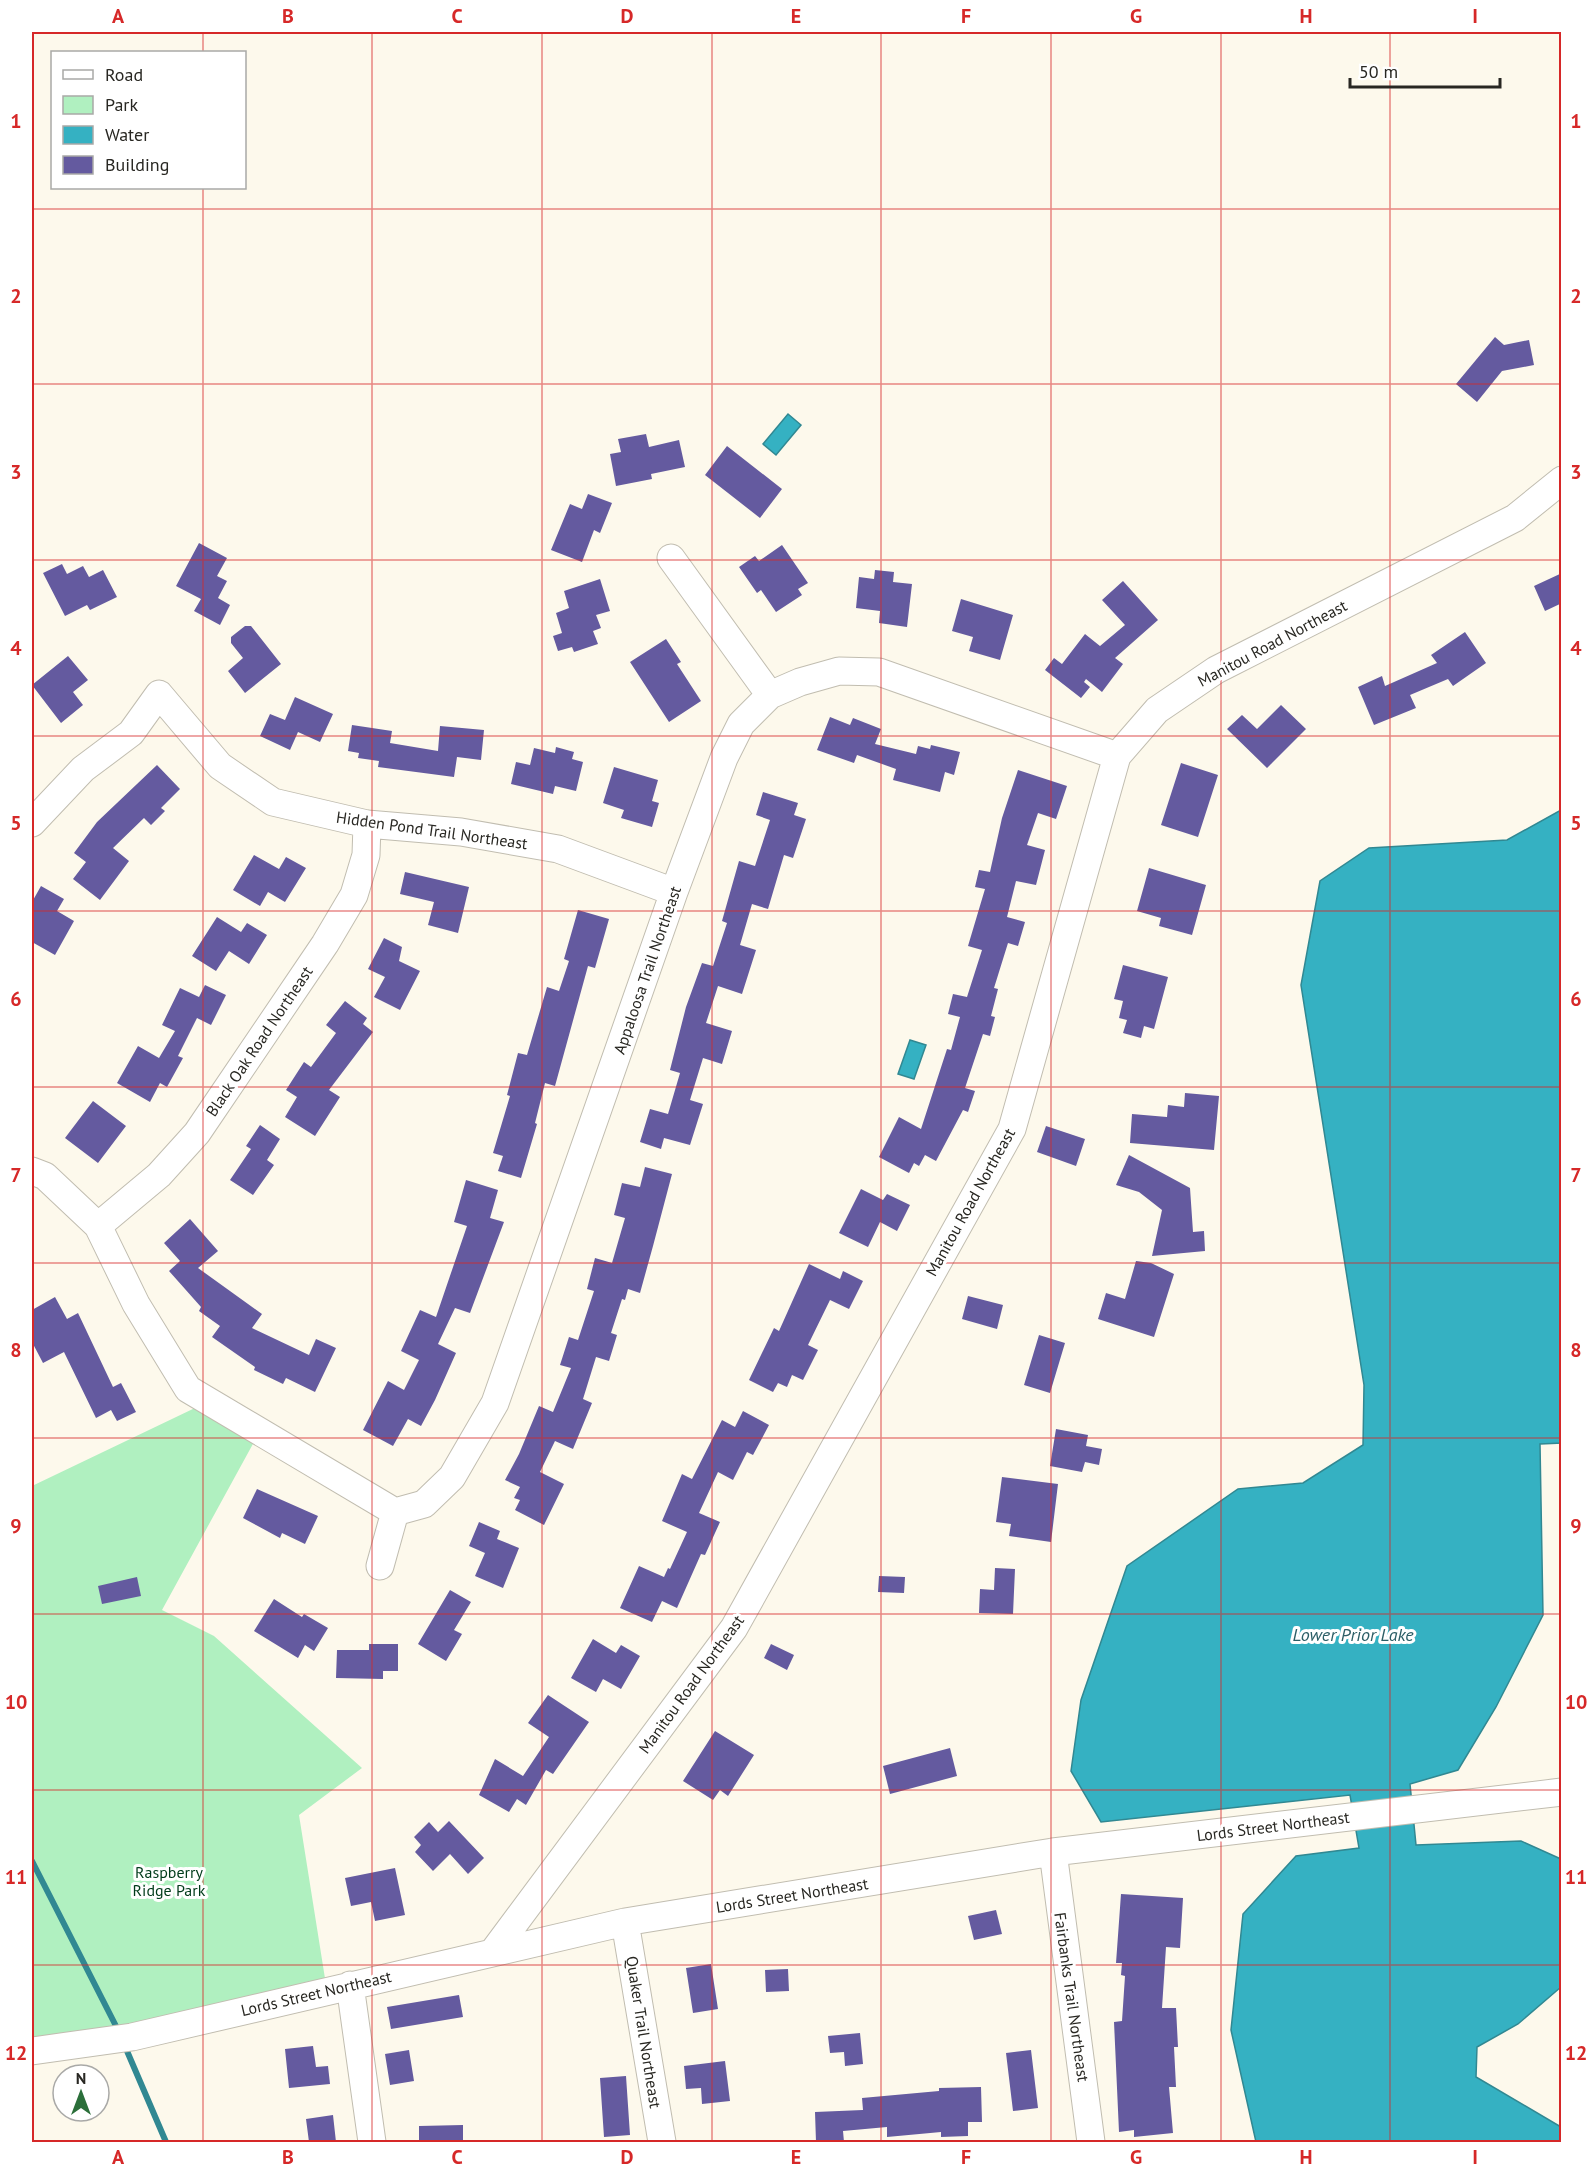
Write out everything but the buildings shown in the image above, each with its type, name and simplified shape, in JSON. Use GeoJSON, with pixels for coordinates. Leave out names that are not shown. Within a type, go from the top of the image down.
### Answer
{"type":"FeatureCollection","features":[{"type":"Feature","properties":{"kind":"street","name":"Manitou Road Northeast"},"geometry":{"type":"LineString","coordinates":[[493,1952],[734,1628],[1012,1129],[1117,756],[1157,710],[1216,670],[1515,518],[1562,480]]}},
{"type":"Feature","properties":{"kind":"street"},"geometry":{"type":"LineString","coordinates":[[671,558],[770,695]]}},
{"type":"Feature","properties":{"kind":"street","name":"Appaloosa Trail Northeast"},"geometry":{"type":"LineString","coordinates":[[395,1512],[424,1504],[452,1477],[495,1403],[674,892],[724,758],[741,724],[770,695],[800,682],[839,671],[879,672],[1117,756]]}},
{"type":"Feature","properties":{"kind":"street","name":"Hidden Pond Trail Northeast"},"geometry":{"type":"LineString","coordinates":[[32,823],[83,769],[131,733],[159,694],[220,766],[273,802],[367,824],[461,832],[558,849],[674,892]]}},
{"type":"Feature","properties":{"kind":"street","name":"Black Oak Road Northeast"},"geometry":{"type":"LineString","coordinates":[[98,1226],[159,1175],[197,1133],[319,954],[354,896],[366,855],[367,824]]}},
{"type":"Feature","properties":{"kind":"street"},"geometry":{"type":"LineString","coordinates":[[32,1171],[45,1176],[98,1226],[136,1304],[188,1389],[395,1512],[380,1566]]}},
{"type":"Feature","properties":{"kind":"street","name":"Lords Street Northeast"},"geometry":{"type":"LineString","coordinates":[[32,2050],[132,2037],[626,1922],[1053,1852],[1562,1792]]}},
{"type":"Feature","properties":{"kind":"street","name":"Fairbanks Trail Northeast"},"geometry":{"type":"LineString","coordinates":[[1053,1852],[1091,2142]]}},
{"type":"Feature","properties":{"kind":"street","name":"Quaker Trail Northeast"},"geometry":{"type":"LineString","coordinates":[[626,1922],[662,2142]]}},
{"type":"Feature","properties":{"kind":"street"},"geometry":{"type":"LineString","coordinates":[[350,1985],[372,2142]]}},
{"type":"Feature","properties":{"kind":"green space","name":"Raspberry Ridge Park"},"geometry":{"type":"Polygon","coordinates":[[[197,1407],[254,1442],[162,1610],[214,1636],[362,1768],[299,1815],[327,1991],[32,2049],[32,1486],[197,1407]]]}},
{"type":"Feature","properties":{"kind":"water"},"geometry":{"type":"Polygon","coordinates":[[[788,414],[801,425],[776,455],[763,444],[788,414]]]}},
{"type":"Feature","properties":{"kind":"water","name":"Lower Prior Lake"},"geometry":{"type":"Polygon","coordinates":[[[1561,810],[1562,1443],[1540,1444],[1543,1615],[1496,1707],[1458,1770],[1410,1784],[1416,1845],[1521,1841],[1561,1859],[1561,1987],[1518,2024],[1477,2047],[1476,2077],[1561,2127],[1561,2142],[1256,2142],[1231,2030],[1243,1914],[1296,1856],[1359,1848],[1350,1795],[1101,1822],[1071,1771],[1081,1700],[1127,1566],[1238,1489],[1303,1483],[1363,1445],[1364,1385],[1301,985],[1320,881],[1369,848],[1507,840],[1561,810]]]}},
{"type":"Feature","properties":{"kind":"water"},"geometry":{"type":"Polygon","coordinates":[[[910,1040],[926,1045],[914,1079],[898,1074],[910,1040]]]}},
{"type":"Feature","properties":{"kind":"waterway"},"geometry":{"type":"LineString","coordinates":[[32,1861],[119,2032]]}},
{"type":"Feature","properties":{"kind":"waterway"},"geometry":{"type":"LineString","coordinates":[[124,2044],[166,2142]]}}]}
